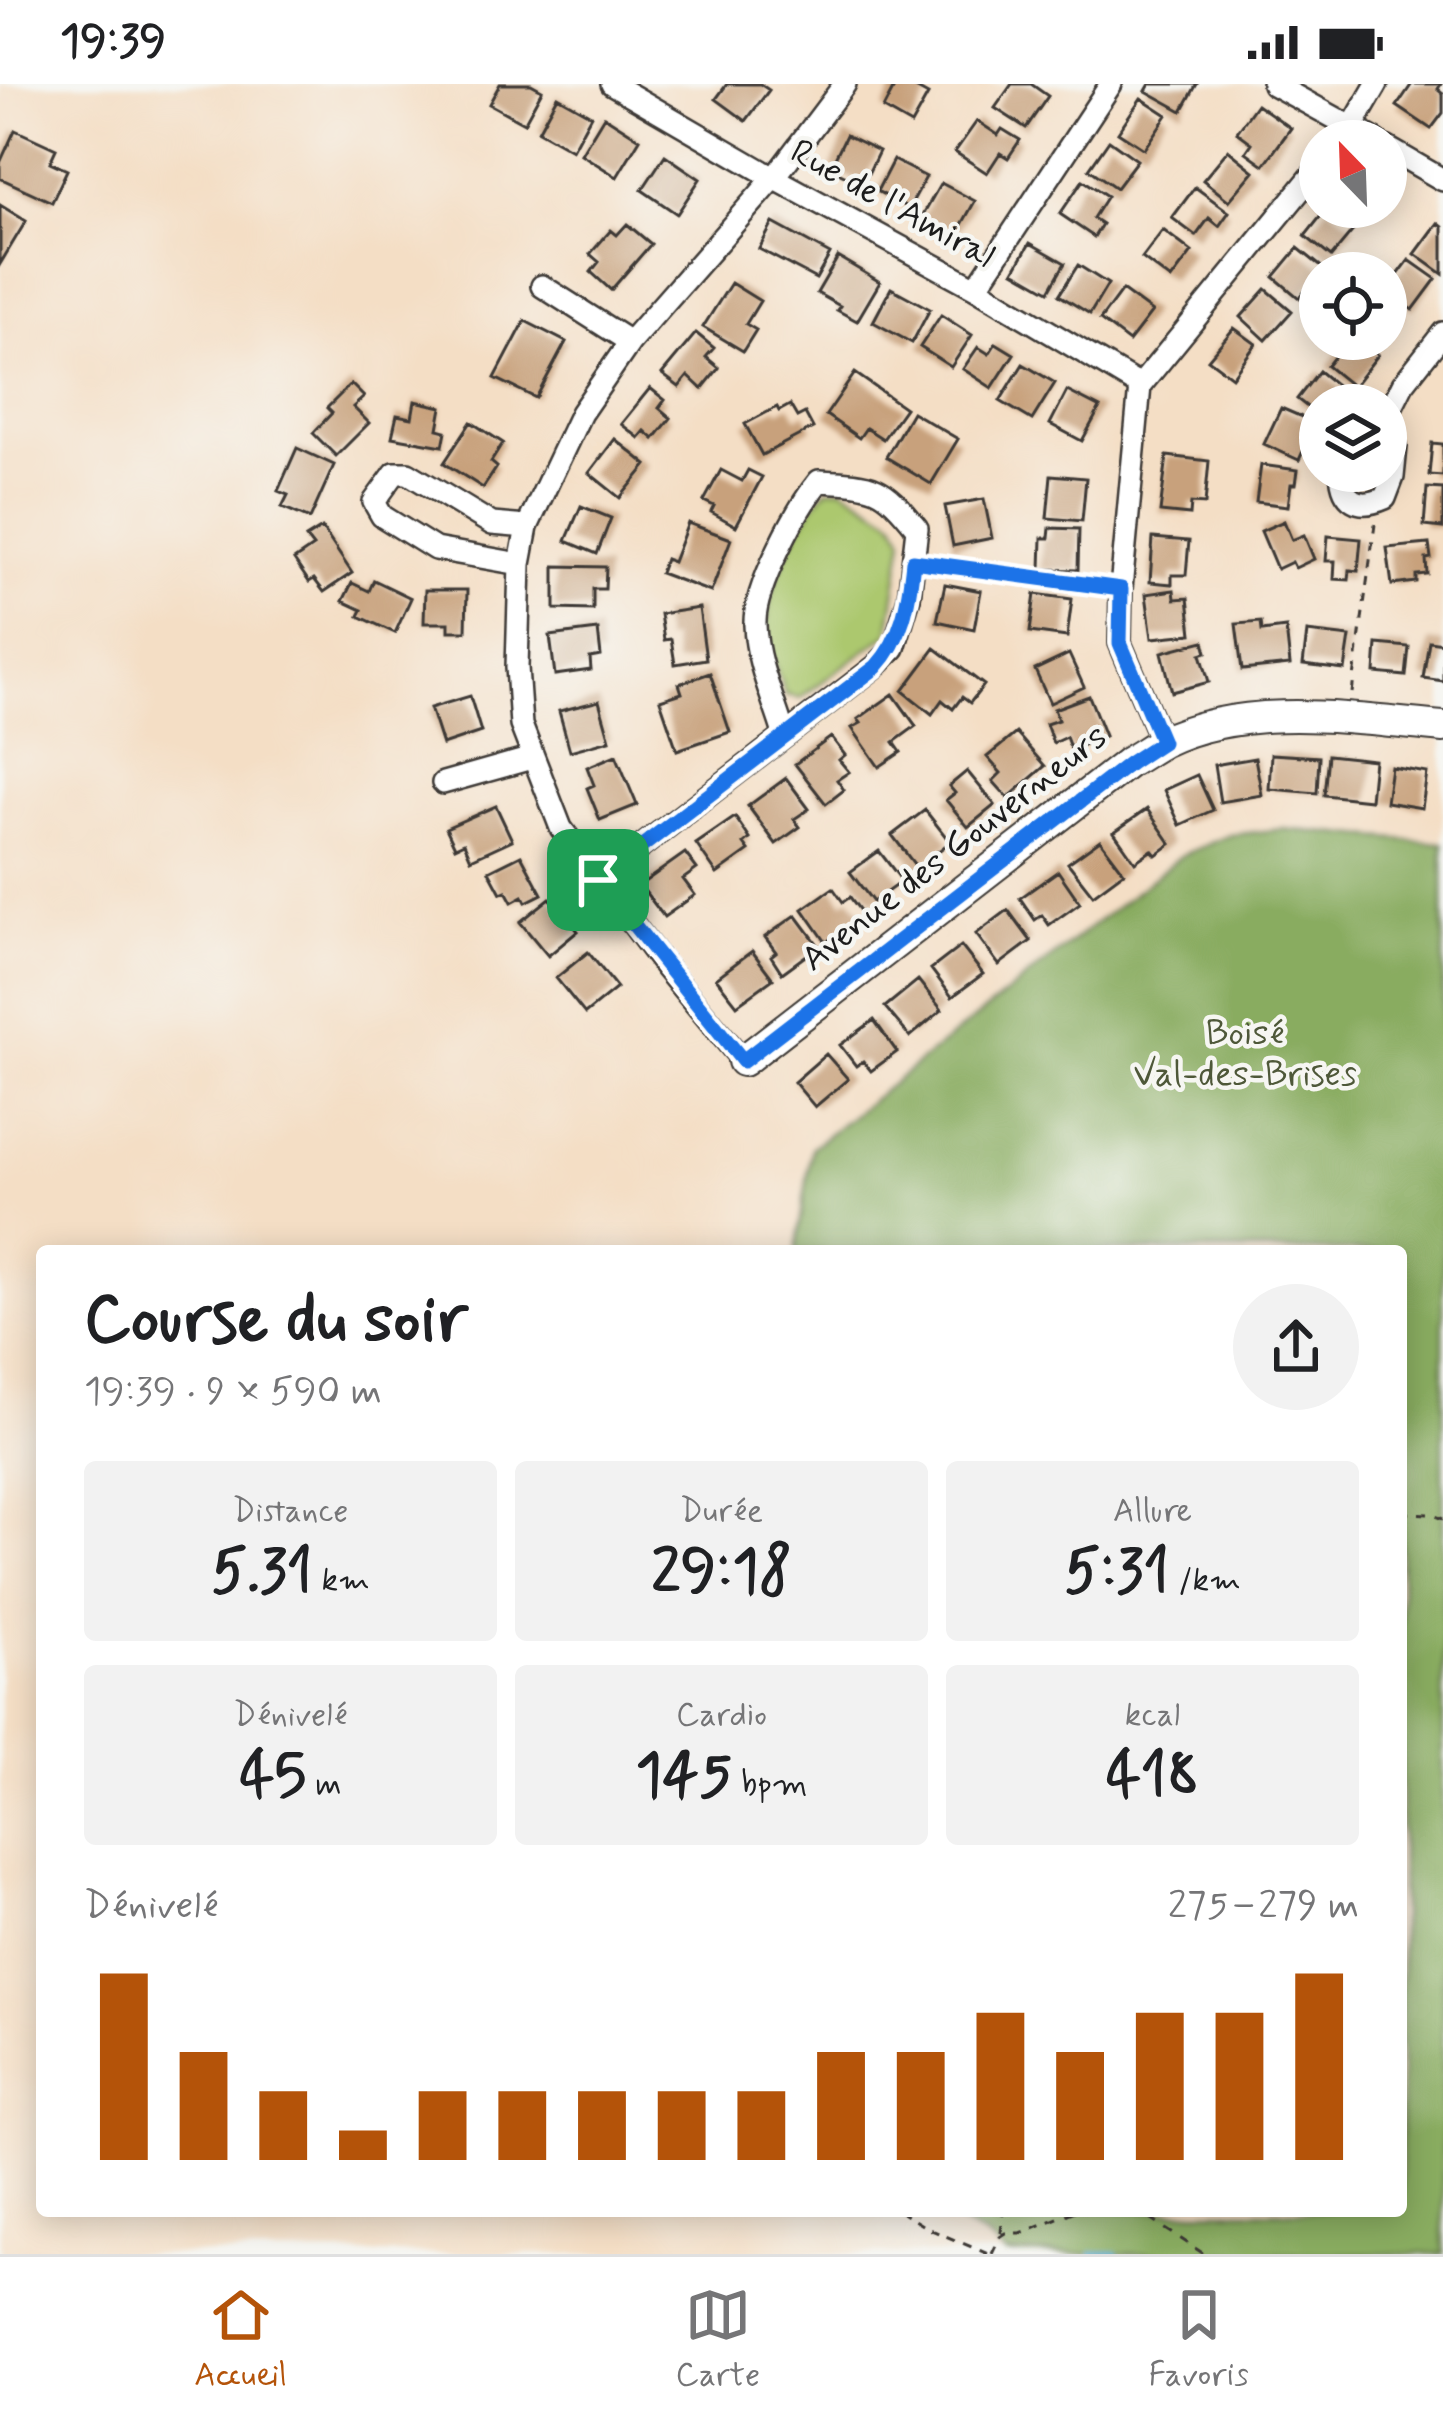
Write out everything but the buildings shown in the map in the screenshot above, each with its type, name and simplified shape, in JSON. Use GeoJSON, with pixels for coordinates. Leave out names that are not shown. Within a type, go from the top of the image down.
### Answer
{"type":"FeatureCollection","features":[{"type":"Feature","properties":{"kind":"street","name":"Rue de l'Amiral"},"geometry":{"type":"LineString","coordinates":[[612,84],[976,288],[1140,386]]}},
{"type":"Feature","properties":{"kind":"street"},"geometry":{"type":"LineString","coordinates":[[743,1061],[561,828],[520,725],[520,564],[526,527],[581,412],[630,342],[774,178],[844,84]]}},
{"type":"Feature","properties":{"kind":"street"},"geometry":{"type":"LineString","coordinates":[[976,288],[1111,84]]}},
{"type":"Feature","properties":{"kind":"street"},"geometry":{"type":"LineString","coordinates":[[1273,84],[1326,120]]}},
{"type":"Feature","properties":{"kind":"street"},"geometry":{"type":"LineString","coordinates":[[1355,120],[1377,84]]}},
{"type":"Feature","properties":{"kind":"street"},"geometry":{"type":"LineString","coordinates":[[1407,159],[1443,180]]}},
{"type":"Feature","properties":{"kind":"street"},"geometry":{"type":"LineString","coordinates":[[1162,742],[1120,643],[1140,386],[1299,192]]}},
{"type":"Feature","properties":{"kind":"street"},"geometry":{"type":"LineString","coordinates":[[542,286],[630,342]]}},
{"type":"Feature","properties":{"kind":"street"},"geometry":{"type":"LineString","coordinates":[[1402,384],[1443,333]]}},
{"type":"Feature","properties":{"kind":"street"},"geometry":{"type":"LineString","coordinates":[[520,564],[435,549],[382,515],[374,502],[394,473],[408,473],[493,524],[526,527]]}},
{"type":"Feature","properties":{"kind":"street"},"geometry":{"type":"LineString","coordinates":[[598,880],[876,667],[894,648],[909,598],[917,528],[893,497],[864,484],[819,481],[787,534],[760,594],[754,622],[784,734]]}},
{"type":"Feature","properties":{"kind":"street"},"geometry":{"type":"LineString","coordinates":[[1347,492],[1357,504],[1370,505],[1387,492]]}},
{"type":"Feature","properties":{"kind":"street","name":"Avenue des Gouverneurs"},"geometry":{"type":"LineString","coordinates":[[743,1061],[1162,742],[1198,729],[1274,715],[1443,727]]}},
{"type":"Feature","properties":{"kind":"street"},"geometry":{"type":"LineString","coordinates":[[443,783],[532,758]]}},
{"type":"Feature","properties":{"kind":"path"},"geometry":{"type":"LineString","coordinates":[[1349,719],[1376,502]]}},
{"type":"Feature","properties":{"kind":"path"},"geometry":{"type":"LineString","coordinates":[[913,561],[1121,589]]}},
{"type":"Feature","properties":{"kind":"path"},"geometry":{"type":"LineString","coordinates":[[1407,1513],[1443,1519]]}},
{"type":"Feature","properties":{"kind":"path"},"geometry":{"type":"LineString","coordinates":[[909,2217],[990,2254],[1000,2237],[1002,2217]]}},
{"type":"Feature","properties":{"kind":"path"},"geometry":{"type":"LineString","coordinates":[[1000,2237],[1060,2217]]}},
{"type":"Feature","properties":{"kind":"path"},"geometry":{"type":"LineString","coordinates":[[1147,2217],[1204,2254]]}},
{"type":"Feature","properties":{"kind":"green space"},"geometry":{"type":"Polygon","coordinates":[[[842,487],[894,520],[904,538],[889,633],[800,698],[785,695],[768,639],[771,602],[805,520],[827,489],[842,487]]]}},
{"type":"Feature","properties":{"kind":"green space","name":"Boisé Val-des-Brises"},"geometry":{"type":"Polygon","coordinates":[[[1283,829],[1443,843],[1443,2254],[1005,2254],[950,2217],[1407,2217],[1407,1245],[797,1245],[812,1147],[1182,855],[1230,835],[1283,829]]]}},
{"type":"Feature","properties":{"kind":"waterway"},"geometry":{"type":"LineString","coordinates":[[1094,2254],[1116,2254]]}},
{"type":"Feature","properties":{"kind":"route"},"geometry":{"type":"LineString","coordinates":[[913,561],[1121,589],[1120,643],[1162,742],[743,1061],[598,880],[876,667],[894,648],[909,598],[913,561]]}}]}
